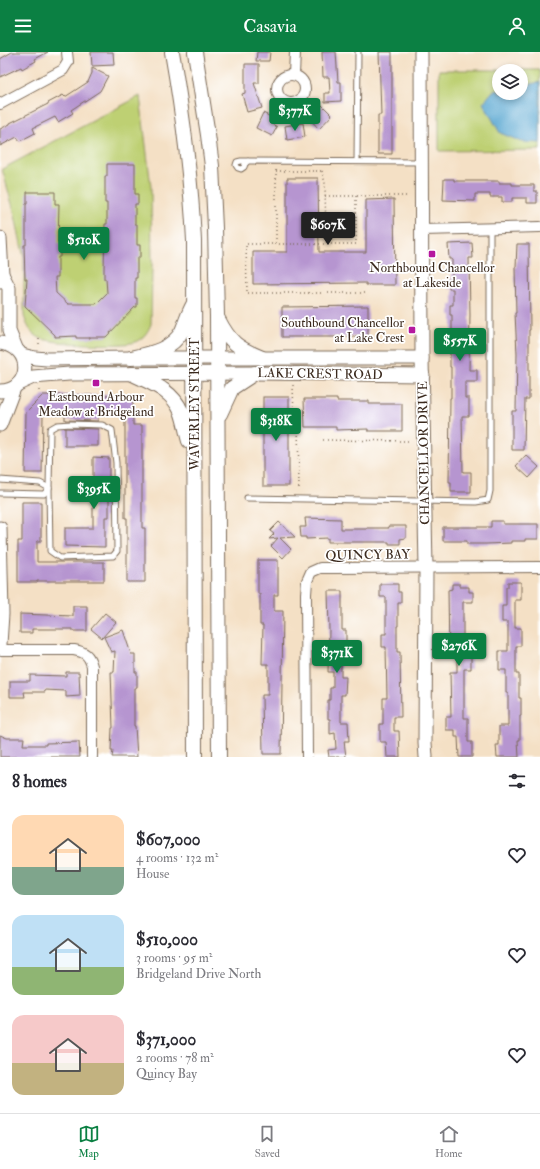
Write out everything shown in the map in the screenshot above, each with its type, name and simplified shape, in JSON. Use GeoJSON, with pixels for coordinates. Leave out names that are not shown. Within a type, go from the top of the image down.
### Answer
{"type":"FeatureCollection","features":[{"type":"Feature","properties":{"kind":"main road","name":"WAVERLEY STREET"},"geometry":{"type":"LineString","coordinates":[[172,52],[184,125],[191,189],[194,241],[195,757]]}},
{"type":"Feature","properties":{"kind":"main road","name":"WAVERLEY STREET"},"geometry":{"type":"LineString","coordinates":[[195,52],[205,110],[212,166],[216,235],[219,757]]}},
{"type":"Feature","properties":{"kind":"main road"},"geometry":{"type":"LineString","coordinates":[[131,358],[162,349],[174,341],[182,331],[194,301]]}},
{"type":"Feature","properties":{"kind":"main road"},"geometry":{"type":"LineString","coordinates":[[217,316],[226,334],[235,344],[262,358]]}},
{"type":"Feature","properties":{"kind":"main road"},"geometry":{"type":"LineString","coordinates":[[217,420],[232,388],[255,373]]}},
{"type":"Feature","properties":{"kind":"main road"},"geometry":{"type":"LineString","coordinates":[[133,374],[163,390],[177,404],[182,413],[194,456]]}},
{"type":"Feature","properties":{"kind":"street"},"geometry":{"type":"LineString","coordinates":[[0,104],[63,70],[68,62],[67,52]]}},
{"type":"Feature","properties":{"kind":"street"},"geometry":{"type":"LineString","coordinates":[[294,75],[295,52]]}},
{"type":"Feature","properties":{"kind":"street","name":"CHANCELLOR DRIVE"},"geometry":{"type":"LineString","coordinates":[[421,52],[422,358],[426,568],[426,757]]}},
{"type":"Feature","properties":{"kind":"street"},"geometry":{"type":"LineString","coordinates":[[422,230],[540,227]]}},
{"type":"Feature","properties":{"kind":"street"},"geometry":{"type":"LineString","coordinates":[[0,238],[1,278],[9,288],[9,331],[25,368],[23,376],[16,386],[0,425]]}},
{"type":"Feature","properties":{"kind":"street","name":"LAKE CREST ROAD"},"geometry":{"type":"LineString","coordinates":[[0,343],[9,345],[19,352],[35,358],[47,359],[422,358]]}},
{"type":"Feature","properties":{"kind":"street","name":"LAKE CREST ROAD"},"geometry":{"type":"LineString","coordinates":[[0,391],[16,386],[29,378],[69,374],[255,373],[423,375]]}},
{"type":"Feature","properties":{"kind":"street"},"geometry":{"type":"LineString","coordinates":[[0,528],[0,644]]}},
{"type":"Feature","properties":{"kind":"street","name":"QUINCY BAY"},"geometry":{"type":"LineString","coordinates":[[307,757],[306,594],[307,581],[311,572],[320,568],[540,567]]}},
{"type":"Feature","properties":{"kind":"street"},"geometry":{"type":"LineString","coordinates":[[0,650],[74,650],[83,652],[89,657],[92,666],[92,757]]}},
{"type":"Feature","properties":{"kind":"lane"},"geometry":{"type":"LineString","coordinates":[[357,161],[358,52]]}},
{"type":"Feature","properties":{"kind":"lane"},"geometry":{"type":"LineString","coordinates":[[248,161],[422,162]]}},
{"type":"Feature","properties":{"kind":"lane"},"geometry":{"type":"LineString","coordinates":[[247,498],[476,502],[488,500],[490,491],[490,228]]}},
{"type":"Feature","properties":{"kind":"lane"},"geometry":{"type":"LineString","coordinates":[[0,493],[44,494],[49,488],[50,429],[57,426],[71,424],[102,425],[112,430],[116,464],[117,551],[113,556],[60,558],[50,551],[49,488]]}},
{"type":"Feature","properties":{"kind":"lane"},"geometry":{"type":"LineString","coordinates":[[0,480],[40,483],[49,488]]}},
{"type":"Feature","properties":{"kind":"path"},"geometry":{"type":"LineString","coordinates":[[276,161],[276,243]]}},
{"type":"Feature","properties":{"kind":"path"},"geometry":{"type":"LineString","coordinates":[[322,161],[325,196],[326,244]]}},
{"type":"Feature","properties":{"kind":"path"},"geometry":{"type":"LineString","coordinates":[[276,171],[322,171]]}},
{"type":"Feature","properties":{"kind":"path"},"geometry":{"type":"LineString","coordinates":[[325,196],[406,196]]}},
{"type":"Feature","properties":{"kind":"path"},"geometry":{"type":"LineString","coordinates":[[356,196],[356,244],[246,244],[247,293],[367,293]]}},
{"type":"Feature","properties":{"kind":"path"},"geometry":{"type":"LineString","coordinates":[[293,385],[294,416],[298,420],[299,499]]}},
{"type":"Feature","properties":{"kind":"path"},"geometry":{"type":"LineString","coordinates":[[323,440],[408,440]]}},
{"type":"Feature","properties":{"kind":"green space"},"geometry":{"type":"Polygon","coordinates":[[[439,70],[492,70],[492,100],[528,100],[528,70],[540,70],[540,150],[439,151],[439,70]]]}},
{"type":"Feature","properties":{"kind":"green space"},"geometry":{"type":"Polygon","coordinates":[[[140,96],[151,187],[151,324],[143,337],[138,341],[128,344],[103,345],[72,343],[40,338],[31,331],[24,316],[24,258],[14,211],[2,169],[140,96]]]}},
{"type":"Feature","properties":{"kind":"water"},"geometry":{"type":"Polygon","coordinates":[[[540,82],[540,143],[522,142],[500,133],[483,103],[492,92],[492,100],[528,100],[528,85],[540,82]]]}},
{"type":"Feature","properties":{"kind":"building"},"geometry":{"type":"Polygon","coordinates":[[[12,52],[48,52],[35,59],[36,61],[22,69],[21,67],[0,77],[0,59],[12,52]]]}},
{"type":"Feature","properties":{"kind":"building"},"geometry":{"type":"Polygon","coordinates":[[[91,52],[113,52],[114,65],[92,66],[91,52]]]}},
{"type":"Feature","properties":{"kind":"building"},"geometry":{"type":"Polygon","coordinates":[[[257,52],[270,52],[269,61],[256,61],[257,52]]]}},
{"type":"Feature","properties":{"kind":"building"},"geometry":{"type":"Polygon","coordinates":[[[322,52],[336,52],[338,82],[341,82],[341,101],[325,102],[325,93],[330,93],[329,77],[323,77],[322,52]]]}},
{"type":"Feature","properties":{"kind":"building"},"geometry":{"type":"Polygon","coordinates":[[[379,52],[392,52],[392,154],[378,154],[378,115],[381,115],[379,52]]]}},
{"type":"Feature","properties":{"kind":"building"},"geometry":{"type":"Polygon","coordinates":[[[245,64],[259,64],[259,83],[254,83],[262,108],[247,112],[242,94],[245,93],[245,64]]]}},
{"type":"Feature","properties":{"kind":"building"},"geometry":{"type":"Polygon","coordinates":[[[92,68],[108,76],[100,91],[71,110],[73,113],[58,122],[55,117],[33,128],[35,133],[20,141],[17,137],[0,146],[0,129],[63,95],[65,97],[88,82],[92,73],[92,68]]]}},
{"type":"Feature","properties":{"kind":"building"},"geometry":{"type":"Polygon","coordinates":[[[322,105],[332,115],[319,129],[309,118],[322,105]]]}},
{"type":"Feature","properties":{"kind":"building"},"geometry":{"type":"Polygon","coordinates":[[[263,113],[271,117],[269,122],[277,127],[272,136],[256,128],[263,113]]]}},
{"type":"Feature","properties":{"kind":"building"},"geometry":{"type":"Polygon","coordinates":[[[303,123],[305,137],[287,140],[285,126],[303,123]]]}},
{"type":"Feature","properties":{"kind":"building"},"geometry":{"type":"Polygon","coordinates":[[[107,164],[135,164],[135,194],[138,194],[138,204],[135,204],[135,224],[137,224],[137,245],[140,245],[140,258],[137,258],[137,278],[135,278],[135,298],[137,298],[137,307],[135,307],[106,337],[55,337],[55,335],[25,306],[27,279],[25,279],[24,245],[26,245],[27,192],[55,192],[55,204],[59,204],[58,243],[60,243],[60,257],[58,257],[58,277],[55,277],[56,293],[68,304],[96,304],[107,293],[106,279],[104,279],[104,269],[105,224],[107,224],[105,176],[107,176],[107,164]]]}},
{"type":"Feature","properties":{"kind":"building"},"geometry":{"type":"Polygon","coordinates":[[[287,178],[318,178],[319,252],[366,252],[366,200],[394,199],[395,285],[366,285],[366,283],[253,284],[253,252],[287,252],[287,178]]]}},
{"type":"Feature","properties":{"kind":"building"},"geometry":{"type":"Polygon","coordinates":[[[444,179],[454,179],[454,181],[499,181],[499,183],[512,183],[512,185],[534,185],[534,191],[537,191],[537,203],[527,203],[527,198],[512,198],[512,202],[502,202],[502,197],[490,197],[490,194],[475,194],[475,201],[443,200],[444,179]]]}},
{"type":"Feature","properties":{"kind":"building"},"geometry":{"type":"Polygon","coordinates":[[[472,243],[473,258],[469,258],[469,370],[477,370],[477,382],[465,382],[465,398],[469,398],[469,416],[462,416],[463,472],[471,472],[471,492],[451,492],[451,482],[449,482],[451,398],[450,346],[452,346],[452,315],[450,315],[450,305],[453,305],[453,289],[449,289],[449,279],[452,279],[452,259],[449,259],[448,244],[472,243]]]}},
{"type":"Feature","properties":{"kind":"building"},"geometry":{"type":"Polygon","coordinates":[[[517,244],[529,244],[529,399],[525,399],[524,450],[512,450],[512,411],[516,411],[517,354],[515,267],[517,244]]]}},
{"type":"Feature","properties":{"kind":"building"},"geometry":{"type":"Polygon","coordinates":[[[368,306],[368,337],[282,337],[282,307],[368,306]]]}},
{"type":"Feature","properties":{"kind":"building"},"geometry":{"type":"Polygon","coordinates":[[[43,395],[133,395],[133,425],[142,425],[142,528],[145,528],[145,582],[127,582],[127,518],[125,518],[125,415],[98,415],[98,421],[65,420],[65,415],[43,415],[42,473],[25,473],[26,412],[43,395]]]}},
{"type":"Feature","properties":{"kind":"building"},"geometry":{"type":"Polygon","coordinates":[[[263,397],[289,397],[289,486],[263,486],[263,397]]]}},
{"type":"Feature","properties":{"kind":"building"},"geometry":{"type":"Polygon","coordinates":[[[304,399],[369,401],[369,404],[402,404],[402,431],[368,431],[368,429],[336,430],[336,427],[305,427],[304,399]]]}},
{"type":"Feature","properties":{"kind":"building"},"geometry":{"type":"Polygon","coordinates":[[[65,428],[98,429],[98,446],[65,446],[65,428]]]}},
{"type":"Feature","properties":{"kind":"building"},"geometry":{"type":"Polygon","coordinates":[[[526,455],[539,467],[529,478],[516,466],[526,455]]]}},
{"type":"Feature","properties":{"kind":"building"},"geometry":{"type":"Polygon","coordinates":[[[93,457],[109,458],[109,517],[105,517],[105,547],[65,546],[65,528],[93,528],[93,457]]]}},
{"type":"Feature","properties":{"kind":"building"},"geometry":{"type":"Polygon","coordinates":[[[22,502],[41,502],[41,541],[37,541],[37,562],[104,562],[104,581],[18,582],[18,541],[22,541],[22,502]]]}},
{"type":"Feature","properties":{"kind":"building"},"geometry":{"type":"Polygon","coordinates":[[[305,518],[341,519],[341,529],[389,528],[388,526],[406,526],[406,538],[400,539],[400,544],[389,544],[389,542],[328,542],[328,538],[306,539],[306,537],[301,537],[300,527],[306,527],[305,518]]]}},
{"type":"Feature","properties":{"kind":"building"},"geometry":{"type":"Polygon","coordinates":[[[491,521],[503,521],[503,524],[538,524],[538,539],[511,541],[511,543],[486,544],[467,544],[467,541],[443,541],[443,527],[491,527],[491,521]]]}},
{"type":"Feature","properties":{"kind":"building"},"geometry":{"type":"Polygon","coordinates":[[[279,522],[295,537],[280,538],[291,549],[283,558],[271,546],[278,538],[269,539],[274,534],[270,531],[279,522]]]}},
{"type":"Feature","properties":{"kind":"building"},"geometry":{"type":"Polygon","coordinates":[[[258,560],[278,560],[278,595],[274,595],[274,611],[283,611],[281,754],[263,754],[262,695],[268,695],[268,664],[262,664],[263,625],[260,625],[258,560]]]}},
{"type":"Feature","properties":{"kind":"building"},"geometry":{"type":"Polygon","coordinates":[[[508,582],[521,582],[521,600],[515,600],[515,628],[521,628],[521,646],[516,646],[516,674],[519,674],[519,698],[521,698],[520,740],[518,740],[519,757],[497,757],[496,745],[499,745],[499,726],[508,726],[506,670],[499,670],[499,651],[508,651],[508,622],[502,622],[502,606],[506,606],[506,587],[508,587],[508,582]]]}},
{"type":"Feature","properties":{"kind":"building"},"geometry":{"type":"Polygon","coordinates":[[[380,584],[398,584],[398,592],[401,592],[401,603],[398,603],[397,652],[400,652],[401,717],[394,717],[394,731],[399,731],[400,757],[387,757],[386,742],[380,742],[380,724],[383,724],[383,698],[387,698],[386,647],[382,647],[382,634],[386,634],[386,597],[380,597],[380,584]]]}},
{"type":"Feature","properties":{"kind":"building"},"geometry":{"type":"Polygon","coordinates":[[[452,584],[460,584],[460,587],[469,587],[469,592],[473,592],[473,602],[463,602],[463,651],[471,651],[471,669],[464,669],[464,718],[468,718],[468,742],[472,742],[472,757],[459,757],[458,737],[455,737],[455,730],[446,730],[446,717],[451,717],[450,672],[457,672],[457,657],[449,657],[448,590],[452,589],[452,584]]]}},
{"type":"Feature","properties":{"kind":"building"},"geometry":{"type":"Polygon","coordinates":[[[328,591],[342,591],[342,630],[346,630],[346,650],[341,650],[341,677],[346,677],[345,695],[341,695],[341,722],[348,722],[349,741],[344,741],[346,757],[329,757],[328,750],[336,749],[335,733],[330,734],[330,719],[328,719],[328,700],[330,700],[330,688],[333,688],[333,672],[328,672],[328,591]]]}},
{"type":"Feature","properties":{"kind":"building"},"geometry":{"type":"Polygon","coordinates":[[[73,606],[87,606],[87,631],[73,631],[73,629],[32,629],[32,633],[20,633],[20,614],[73,616],[73,606]]]}},
{"type":"Feature","properties":{"kind":"building"},"geometry":{"type":"Polygon","coordinates":[[[105,613],[116,622],[102,638],[91,629],[105,613]]]}},
{"type":"Feature","properties":{"kind":"building"},"geometry":{"type":"Polygon","coordinates":[[[123,630],[131,654],[135,654],[135,672],[137,672],[137,688],[134,688],[134,726],[137,757],[112,757],[113,751],[111,751],[113,728],[111,672],[114,672],[115,651],[111,652],[104,637],[123,630]]]}},
{"type":"Feature","properties":{"kind":"building"},"geometry":{"type":"Polygon","coordinates":[[[66,672],[79,672],[80,696],[66,697],[66,691],[45,690],[45,692],[24,692],[25,697],[10,697],[10,681],[30,681],[30,675],[66,676],[66,672]]]}},
{"type":"Feature","properties":{"kind":"building"},"geometry":{"type":"Polygon","coordinates":[[[0,735],[7,738],[24,738],[23,745],[46,745],[46,743],[79,742],[80,757],[0,757],[0,735]]]}},
{"type":"Feature","properties":{"kind":"place","name":"Northbound Chancellor at Lakeside"},"geometry":{"type":"Point","coordinates":[432,254]}},
{"type":"Feature","properties":{"kind":"place","name":"Southbound Chancellor at Lake Crest"},"geometry":{"type":"Point","coordinates":[412,330]}},
{"type":"Feature","properties":{"kind":"place","name":"Eastbound Arbour Meadow at Bridgeland"},"geometry":{"type":"Point","coordinates":[96,383]}}]}
